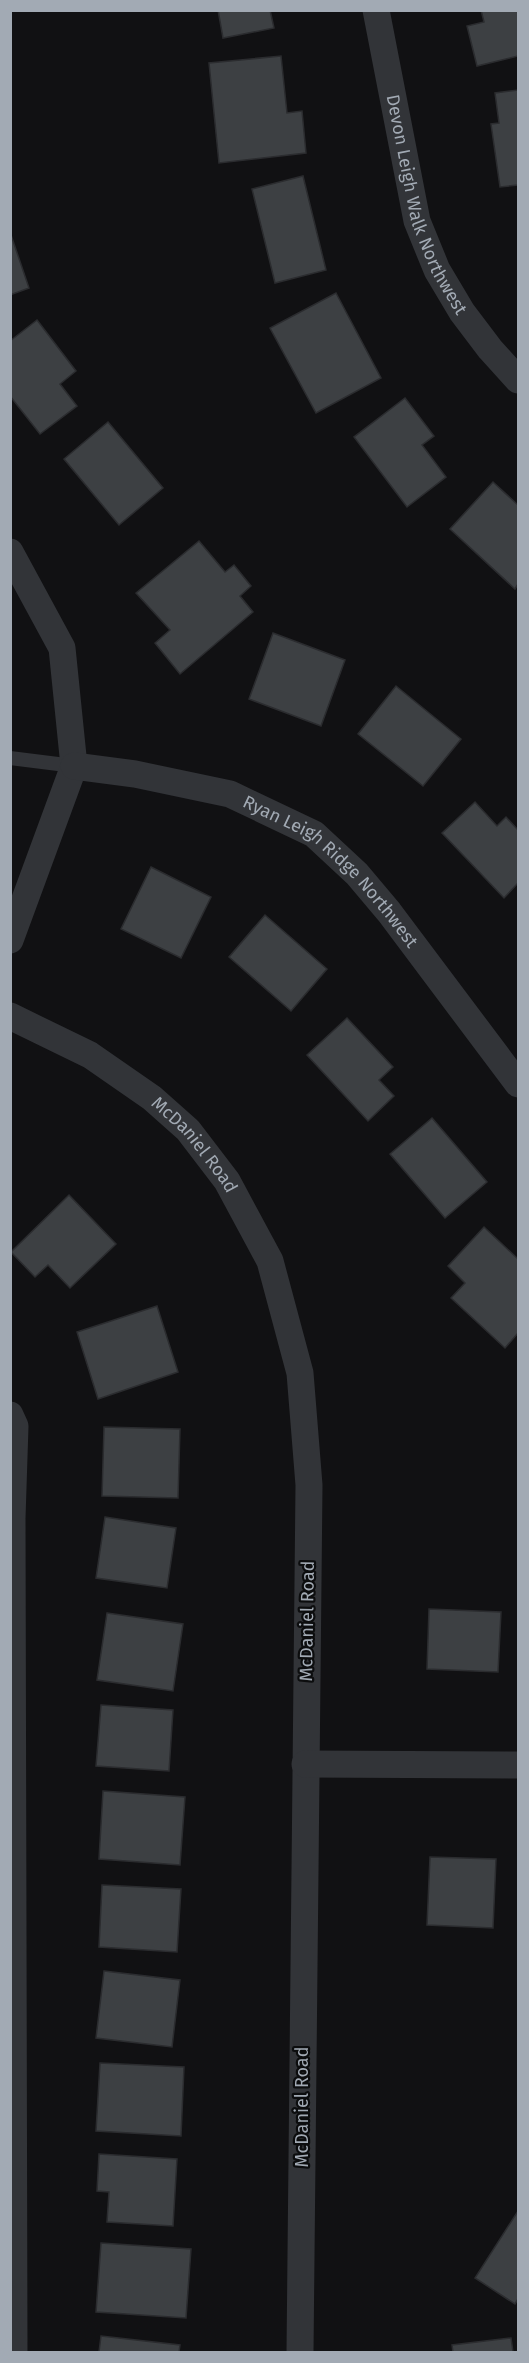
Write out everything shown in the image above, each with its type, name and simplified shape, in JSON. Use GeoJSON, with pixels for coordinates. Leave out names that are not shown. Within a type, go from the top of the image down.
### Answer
{"type":"FeatureCollection","features":[{"type":"Feature","properties":{"kind":"street","name":"Devon Leigh Walk Northwest"},"geometry":{"type":"LineString","coordinates":[[376,10],[417,221],[436,270],[462,312],[490,349],[519,380]]}},
{"type":"Feature","properties":{"kind":"street"},"geometry":{"type":"LineString","coordinates":[[10,552],[62,648],[74,766],[10,940]]}},
{"type":"Feature","properties":{"kind":"street","name":"Ryan Leigh Ridge Northwest"},"geometry":{"type":"LineString","coordinates":[[74,766],[135,774],[230,794],[314,834],[357,874],[389,912],[519,1084]]}},
{"type":"Feature","properties":{"kind":"street","name":"McDaniel Road"},"geometry":{"type":"LineString","coordinates":[[10,1016],[90,1055],[152,1098],[188,1130],[227,1181],[270,1261],[300,1373],[309,1485],[300,2352]]}},
{"type":"Feature","properties":{"kind":"street"},"geometry":{"type":"LineString","coordinates":[[10,1415],[15,1426],[11,1518],[14,2352]]}},
{"type":"Feature","properties":{"kind":"street"},"geometry":{"type":"LineString","coordinates":[[305,1764],[519,1765]]}},
{"type":"Feature","properties":{"kind":"lane"},"geometry":{"type":"LineString","coordinates":[[10,758],[74,766]]}},
{"type":"Feature","properties":{"kind":"building"},"geometry":{"type":"Polygon","coordinates":[[[218,10],[270,10],[274,28],[223,38],[218,10]]]}},
{"type":"Feature","properties":{"kind":"building"},"geometry":{"type":"Polygon","coordinates":[[[481,10],[518,10],[518,56],[477,66],[467,26],[484,22],[481,10]]]}},
{"type":"Feature","properties":{"kind":"building"},"geometry":{"type":"Polygon","coordinates":[[[281,56],[287,113],[302,111],[306,153],[219,163],[209,63],[281,56]]]}},
{"type":"Feature","properties":{"kind":"building"},"geometry":{"type":"Polygon","coordinates":[[[518,90],[518,185],[500,187],[491,124],[499,123],[495,93],[518,90]]]}},
{"type":"Feature","properties":{"kind":"building"},"geometry":{"type":"Polygon","coordinates":[[[303,176],[326,270],[275,283],[252,189],[303,176]]]}},
{"type":"Feature","properties":{"kind":"building"},"geometry":{"type":"Polygon","coordinates":[[[10,232],[29,288],[10,295],[10,232]]]}},
{"type":"Feature","properties":{"kind":"building"},"geometry":{"type":"Polygon","coordinates":[[[336,293],[381,378],[316,413],[270,328],[336,293]]]}},
{"type":"Feature","properties":{"kind":"building"},"geometry":{"type":"Polygon","coordinates":[[[37,320],[76,371],[60,384],[77,406],[40,434],[10,396],[10,341],[37,320]]]}},
{"type":"Feature","properties":{"kind":"building"},"geometry":{"type":"Polygon","coordinates":[[[405,398],[434,436],[422,445],[446,477],[407,507],[354,437],[405,398]]]}},
{"type":"Feature","properties":{"kind":"building"},"geometry":{"type":"Polygon","coordinates":[[[108,422],[163,488],[119,525],[64,459],[108,422]]]}},
{"type":"Feature","properties":{"kind":"building"},"geometry":{"type":"Polygon","coordinates":[[[493,482],[518,505],[518,584],[515,589],[450,529],[493,482]]]}},
{"type":"Feature","properties":{"kind":"building"},"geometry":{"type":"Polygon","coordinates":[[[199,541],[225,572],[234,565],[251,586],[240,596],[253,612],[180,674],[155,643],[170,630],[136,593],[199,541]]]}},
{"type":"Feature","properties":{"kind":"building"},"geometry":{"type":"Polygon","coordinates":[[[273,633],[345,660],[321,726],[249,699],[273,633]]]}},
{"type":"Feature","properties":{"kind":"building"},"geometry":{"type":"Polygon","coordinates":[[[396,686],[461,739],[423,786],[358,734],[396,686]]]}},
{"type":"Feature","properties":{"kind":"building"},"geometry":{"type":"Polygon","coordinates":[[[475,802],[497,826],[506,817],[518,830],[518,883],[504,898],[442,833],[475,802]]]}},
{"type":"Feature","properties":{"kind":"building"},"geometry":{"type":"Polygon","coordinates":[[[151,867],[211,897],[181,958],[121,929],[151,867]]]}},
{"type":"Feature","properties":{"kind":"building"},"geometry":{"type":"Polygon","coordinates":[[[265,915],[327,969],[291,1011],[229,957],[265,915]]]}},
{"type":"Feature","properties":{"kind":"building"},"geometry":{"type":"Polygon","coordinates":[[[347,1018],[393,1067],[379,1080],[394,1096],[368,1121],[307,1055],[347,1018]]]}},
{"type":"Feature","properties":{"kind":"building"},"geometry":{"type":"Polygon","coordinates":[[[432,1118],[487,1182],[445,1218],[390,1154],[432,1118]]]}},
{"type":"Feature","properties":{"kind":"building"},"geometry":{"type":"Polygon","coordinates":[[[69,1195],[116,1244],[70,1288],[48,1265],[35,1277],[11,1252],[69,1195]]]}},
{"type":"Feature","properties":{"kind":"building"},"geometry":{"type":"Polygon","coordinates":[[[484,1227],[518,1259],[518,1333],[505,1348],[451,1298],[465,1283],[448,1266],[484,1227]]]}},
{"type":"Feature","properties":{"kind":"building"},"geometry":{"type":"Polygon","coordinates":[[[157,1306],[178,1372],[98,1399],[77,1332],[157,1306]]]}},
{"type":"Feature","properties":{"kind":"building"},"geometry":{"type":"Polygon","coordinates":[[[104,1427],[180,1429],[178,1498],[102,1496],[104,1427]]]}},
{"type":"Feature","properties":{"kind":"building"},"geometry":{"type":"Polygon","coordinates":[[[105,1517],[176,1528],[167,1588],[96,1578],[105,1517]]]}},
{"type":"Feature","properties":{"kind":"building"},"geometry":{"type":"Polygon","coordinates":[[[429,1609],[501,1612],[498,1672],[427,1669],[429,1609]]]}},
{"type":"Feature","properties":{"kind":"building"},"geometry":{"type":"Polygon","coordinates":[[[107,1613],[183,1624],[173,1691],[97,1680],[107,1613]]]}},
{"type":"Feature","properties":{"kind":"building"},"geometry":{"type":"Polygon","coordinates":[[[101,1705],[173,1710],[169,1771],[96,1766],[101,1705]]]}},
{"type":"Feature","properties":{"kind":"building"},"geometry":{"type":"Polygon","coordinates":[[[103,1791],[185,1797],[180,1865],[99,1859],[103,1791]]]}},
{"type":"Feature","properties":{"kind":"building"},"geometry":{"type":"Polygon","coordinates":[[[430,1857],[496,1859],[493,1928],[427,1925],[430,1857]]]}},
{"type":"Feature","properties":{"kind":"building"},"geometry":{"type":"Polygon","coordinates":[[[102,1885],[181,1889],[177,1952],[99,1947],[102,1885]]]}},
{"type":"Feature","properties":{"kind":"building"},"geometry":{"type":"Polygon","coordinates":[[[104,1971],[180,1980],[172,2047],[96,2038],[104,1971]]]}},
{"type":"Feature","properties":{"kind":"building"},"geometry":{"type":"Polygon","coordinates":[[[100,2063],[184,2067],[181,2136],[96,2131],[100,2063]]]}},
{"type":"Feature","properties":{"kind":"building"},"geometry":{"type":"Polygon","coordinates":[[[99,2154],[177,2159],[173,2226],[107,2222],[109,2192],[97,2191],[99,2154]]]}},
{"type":"Feature","properties":{"kind":"building"},"geometry":{"type":"Polygon","coordinates":[[[518,2211],[518,2299],[515,2304],[475,2278],[518,2211]]]}},
{"type":"Feature","properties":{"kind":"building"},"geometry":{"type":"Polygon","coordinates":[[[101,2243],[191,2249],[186,2318],[96,2312],[101,2243]]]}},
{"type":"Feature","properties":{"kind":"building"},"geometry":{"type":"Polygon","coordinates":[[[101,2336],[180,2345],[179,2352],[99,2352],[101,2336]]]}},
{"type":"Feature","properties":{"kind":"building"},"geometry":{"type":"Polygon","coordinates":[[[511,2338],[513,2352],[453,2352],[452,2345],[511,2338]]]}}]}
